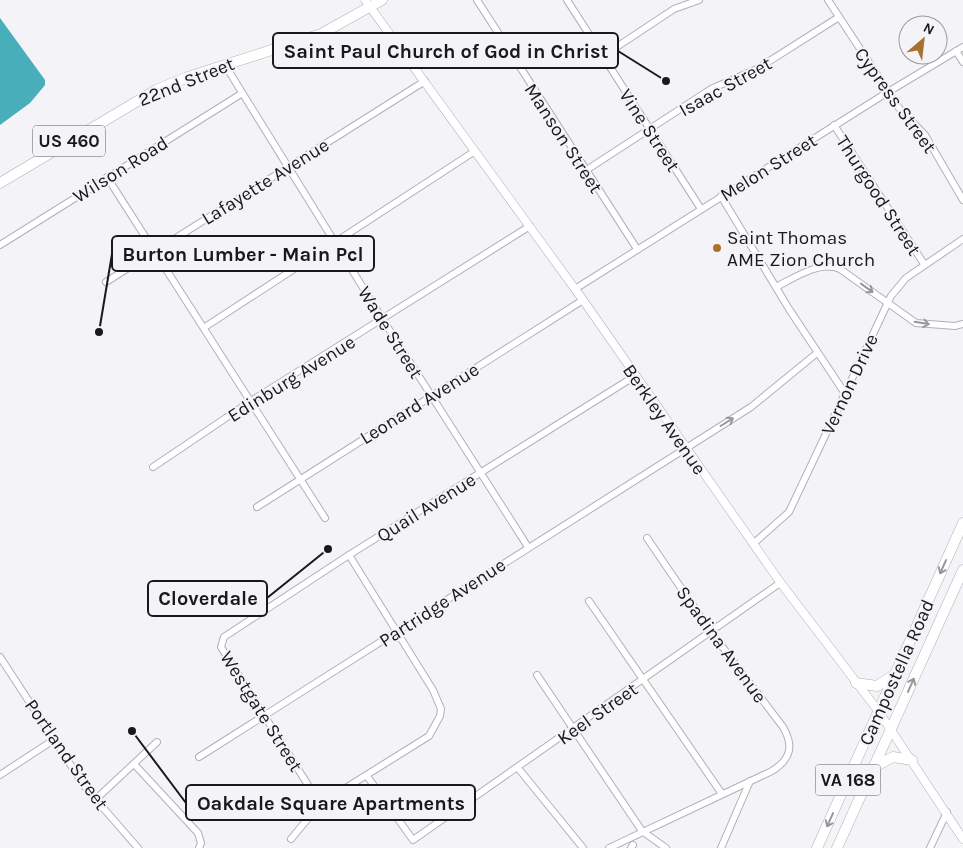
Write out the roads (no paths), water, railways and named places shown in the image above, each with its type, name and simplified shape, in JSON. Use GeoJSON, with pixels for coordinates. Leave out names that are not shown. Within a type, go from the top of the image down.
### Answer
{"type":"FeatureCollection","features":[{"type":"Feature","properties":{"kind":"main road","name":"US 460"},"geometry":{"type":"LineString","coordinates":[[368,4],[382,0]]}},
{"type":"Feature","properties":{"kind":"main road","name":"22nd Street"},"geometry":{"type":"LineString","coordinates":[[0,183],[156,90],[272,48],[321,34],[368,4]]}},
{"type":"Feature","properties":{"kind":"main road","name":"Campostella Road"},"geometry":{"type":"LineString","coordinates":[[817,848],[963,523]]}},
{"type":"Feature","properties":{"kind":"main road","name":"Campostella Road"},"geometry":{"type":"LineString","coordinates":[[837,848],[963,570]]}},
{"type":"Feature","properties":{"kind":"main road"},"geometry":{"type":"LineString","coordinates":[[856,683],[877,686],[885,683],[896,673]]}},
{"type":"Feature","properties":{"kind":"main road"},"geometry":{"type":"LineString","coordinates":[[873,768],[893,758],[912,760]]}},
{"type":"Feature","properties":{"kind":"street","name":"Manson Street"},"geometry":{"type":"LineString","coordinates":[[477,0],[585,171],[637,249]]}},
{"type":"Feature","properties":{"kind":"street","name":"Vine Street"},"geometry":{"type":"LineString","coordinates":[[567,0],[701,209]]}},
{"type":"Feature","properties":{"kind":"street"},"geometry":{"type":"LineString","coordinates":[[603,56],[674,9],[699,0]]}},
{"type":"Feature","properties":{"kind":"street","name":"Cypress Street"},"geometry":{"type":"LineString","coordinates":[[828,0],[899,108],[925,135],[963,200]]}},
{"type":"Feature","properties":{"kind":"street","name":"Berkley Avenue"},"geometry":{"type":"LineString","coordinates":[[368,4],[575,288],[780,583],[879,712],[947,812],[963,839]]}},
{"type":"Feature","properties":{"kind":"street","name":"Isaac Street"},"geometry":{"type":"LineString","coordinates":[[585,171],[711,89],[758,69],[839,17]]}},
{"type":"Feature","properties":{"kind":"street"},"geometry":{"type":"LineString","coordinates":[[960,49],[963,62]]}},
{"type":"Feature","properties":{"kind":"street","name":"Melon Street"},"geometry":{"type":"LineString","coordinates":[[575,288],[960,49]]}},
{"type":"Feature","properties":{"kind":"street","name":"Wade Street"},"geometry":{"type":"LineString","coordinates":[[225,65],[335,244],[528,547]]}},
{"type":"Feature","properties":{"kind":"street","name":"Lafayette Avenue"},"geometry":{"type":"LineString","coordinates":[[106,282],[425,81]]}},
{"type":"Feature","properties":{"kind":"street","name":"Wilson Road"},"geometry":{"type":"LineString","coordinates":[[0,246],[107,177],[242,94]]}},
{"type":"Feature","properties":{"kind":"street","name":"Thurgood Street"},"geometry":{"type":"LineString","coordinates":[[834,126],[924,264]]}},
{"type":"Feature","properties":{"kind":"street"},"geometry":{"type":"LineString","coordinates":[[205,327],[475,151]]}},
{"type":"Feature","properties":{"kind":"street"},"geometry":{"type":"LineString","coordinates":[[107,177],[205,327],[325,518]]}},
{"type":"Feature","properties":{"kind":"street"},"geometry":{"type":"LineString","coordinates":[[721,196],[776,287],[844,392]]}},
{"type":"Feature","properties":{"kind":"street","name":"Edinburg Avenue"},"geometry":{"type":"LineString","coordinates":[[154,467],[251,401],[383,320],[530,226]]}},
{"type":"Feature","properties":{"kind":"street","name":"Vernon Drive"},"geometry":{"type":"LineString","coordinates":[[753,544],[789,512],[887,303],[906,278],[963,239]]}},
{"type":"Feature","properties":{"kind":"street"},"geometry":{"type":"LineString","coordinates":[[776,287],[820,267],[831,266],[840,269],[916,323],[955,326],[963,324]]}},
{"type":"Feature","properties":{"kind":"street","name":"Leonard Avenue"},"geometry":{"type":"LineString","coordinates":[[256,507],[583,300]]}},
{"type":"Feature","properties":{"kind":"street","name":"Partridge Avenue"},"geometry":{"type":"LineString","coordinates":[[199,757],[528,547],[751,408],[817,352]]}},
{"type":"Feature","properties":{"kind":"street","name":"Quail Avenue"},"geometry":{"type":"LineString","coordinates":[[221,643],[228,634],[349,555],[635,376]]}},
{"type":"Feature","properties":{"kind":"street","name":"Spadina Avenue"},"geometry":{"type":"LineString","coordinates":[[647,538],[711,632],[783,727],[790,741],[789,752],[779,767],[750,781]]}},
{"type":"Feature","properties":{"kind":"street"},"geometry":{"type":"LineString","coordinates":[[290,839],[320,804],[429,736],[440,716],[441,709],[438,700],[349,555]]}},
{"type":"Feature","properties":{"kind":"street","name":"Keel Street"},"geometry":{"type":"LineString","coordinates":[[367,776],[413,840],[573,730],[780,583]]}},
{"type":"Feature","properties":{"kind":"street"},"geometry":{"type":"LineString","coordinates":[[589,601],[642,681],[722,794]]}},
{"type":"Feature","properties":{"kind":"street","name":"Westgate Street"},"geometry":{"type":"LineString","coordinates":[[221,643],[264,716],[320,804]]}},
{"type":"Feature","properties":{"kind":"street","name":"Portland Street"},"geometry":{"type":"LineString","coordinates":[[0,657],[3,667],[55,739],[95,800],[138,848]]}},
{"type":"Feature","properties":{"kind":"street"},"geometry":{"type":"LineString","coordinates":[[537,675],[642,831],[666,848]]}},
{"type":"Feature","properties":{"kind":"street"},"geometry":{"type":"LineString","coordinates":[[0,775],[55,739]]}},
{"type":"Feature","properties":{"kind":"street"},"geometry":{"type":"LineString","coordinates":[[95,800],[157,742]]}},
{"type":"Feature","properties":{"kind":"street"},"geometry":{"type":"LineString","coordinates":[[134,764],[198,833],[202,843],[199,848]]}},
{"type":"Feature","properties":{"kind":"street"},"geometry":{"type":"LineString","coordinates":[[518,768],[583,848]]}},
{"type":"Feature","properties":{"kind":"street"},"geometry":{"type":"LineString","coordinates":[[609,848],[750,781]]}},
{"type":"Feature","properties":{"kind":"street"},"geometry":{"type":"LineString","coordinates":[[721,848],[750,781]]}},
{"type":"Feature","properties":{"kind":"street"},"geometry":{"type":"LineString","coordinates":[[930,848],[947,812]]}},
{"type":"Feature","properties":{"kind":"water"},"geometry":{"type":"Polygon","coordinates":[[[0,18],[45,80],[45,85],[30,103],[0,125],[0,18]]]}},
{"type":"Feature","properties":{"kind":"place","name":"Saint Paul Church of God in Christ"},"geometry":{"type":"Point","coordinates":[666,81]}},
{"type":"Feature","properties":{"kind":"place","name":"Saint Thomas AME Zion Church"},"geometry":{"type":"Point","coordinates":[717,248]}},
{"type":"Feature","properties":{"kind":"place","name":"Burton Lumber - Main Pcl"},"geometry":{"type":"Point","coordinates":[99,332]}},
{"type":"Feature","properties":{"kind":"place","name":"Cloverdale"},"geometry":{"type":"Point","coordinates":[328,549]}},
{"type":"Feature","properties":{"kind":"place","name":"Oakdale Square Apartments"},"geometry":{"type":"Point","coordinates":[132,731]}}]}
